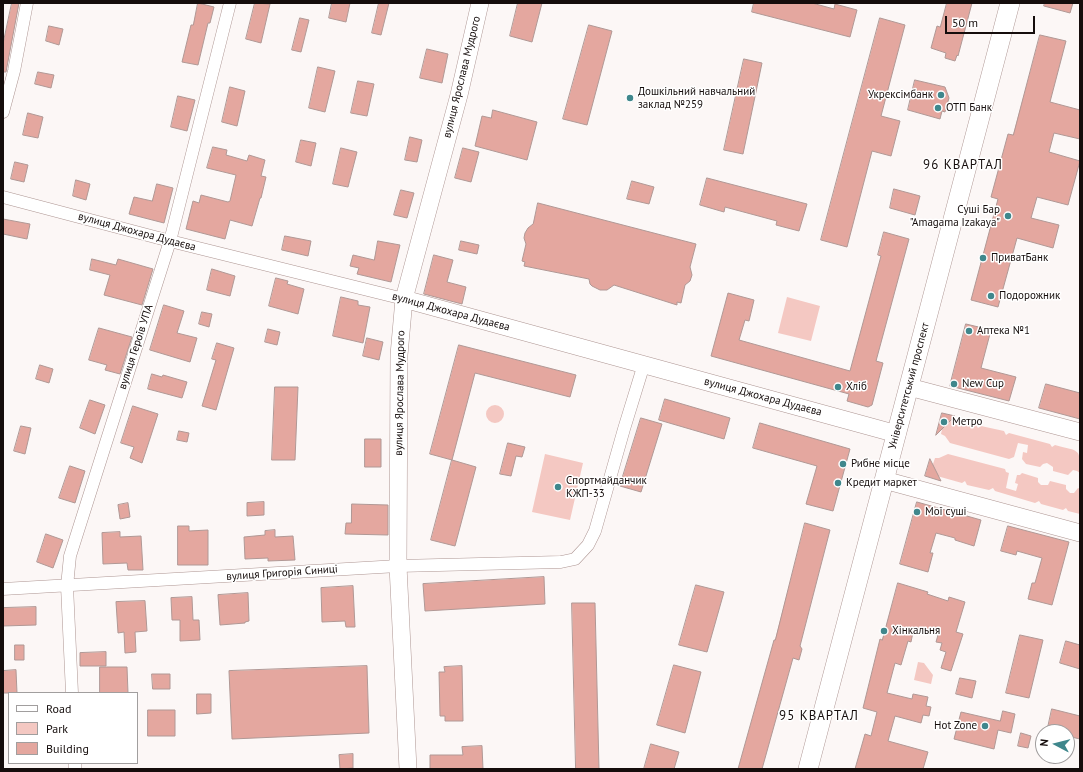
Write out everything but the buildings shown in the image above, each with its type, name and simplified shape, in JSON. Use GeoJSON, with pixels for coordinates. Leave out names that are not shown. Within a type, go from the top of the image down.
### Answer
{"type":"FeatureCollection","features":[{"type":"Feature","properties":{"kind":"main road","name":"Університетський проспект"},"geometry":{"type":"LineString","coordinates":[[808,769],[1010,3]]}},
{"type":"Feature","properties":{"kind":"street"},"geometry":{"type":"LineString","coordinates":[[3,112],[14,71],[27,3]]}},
{"type":"Feature","properties":{"kind":"street","name":"вулиця Героїв УПА"},"geometry":{"type":"LineString","coordinates":[[72,692],[67,586],[70,556],[170,241],[230,3]]}},
{"type":"Feature","properties":{"kind":"street","name":"вулиця Ярослава Мудрого"},"geometry":{"type":"LineString","coordinates":[[408,769],[398,566],[399,355],[404,299],[459,95],[480,3]]}},
{"type":"Feature","properties":{"kind":"street","name":"вулиця Джохара Дудаєва"},"geometry":{"type":"LineString","coordinates":[[3,197],[170,241],[404,299],[896,434]]}},
{"type":"Feature","properties":{"kind":"street","name":"вулиця Григорія Синиці"},"geometry":{"type":"LineString","coordinates":[[3,589],[398,566],[561,562],[575,559],[588,545],[594,532],[644,364]]}},
{"type":"Feature","properties":{"kind":"street"},"geometry":{"type":"LineString","coordinates":[[909,387],[1080,432]]}},
{"type":"Feature","properties":{"kind":"street"},"geometry":{"type":"LineString","coordinates":[[884,480],[1080,533]]}},
{"type":"Feature","properties":{"kind":"green space"},"geometry":{"type":"Polygon","coordinates":[[[787,297],[820,306],[811,341],[778,333],[787,297]]]}},
{"type":"Feature","properties":{"kind":"green space"},"geometry":{"type":"Polygon","coordinates":[[[491,405],[499,405],[504,410],[502,421],[499,423],[491,423],[486,418],[486,410],[491,405]]]}},
{"type":"Feature","properties":{"kind":"green space"},"geometry":{"type":"Polygon","coordinates":[[[952,419],[976,425],[978,428],[981,426],[1004,431],[1006,435],[1009,433],[1050,444],[1052,447],[1055,445],[1074,450],[1079,455],[1080,473],[1073,470],[1068,475],[1053,471],[1053,467],[1047,463],[1040,467],[1026,464],[1022,459],[1023,452],[1027,453],[1028,445],[1018,443],[1014,457],[1009,459],[950,443],[945,436],[941,434],[943,425],[947,424],[952,419]]]}},
{"type":"Feature","properties":{"kind":"green space","name":"Спортмайданчик КЖП-33"},"geometry":{"type":"Polygon","coordinates":[[[545,454],[583,463],[570,520],[532,512],[545,454]]]}},
{"type":"Feature","properties":{"kind":"green space"},"geometry":{"type":"Polygon","coordinates":[[[948,454],[1005,469],[1006,472],[1009,473],[1006,488],[1016,491],[1018,484],[1015,483],[1017,475],[1022,473],[1038,478],[1038,482],[1041,485],[1048,485],[1050,481],[1066,485],[1066,489],[1070,493],[1074,493],[1078,488],[1080,489],[1080,514],[1068,511],[1066,508],[1063,510],[1041,504],[1039,501],[1035,503],[995,491],[993,488],[989,490],[967,485],[965,481],[962,483],[937,476],[932,467],[935,458],[948,454]]]}},
{"type":"Feature","properties":{"kind":"green space"},"geometry":{"type":"Polygon","coordinates":[[[918,662],[924,663],[933,675],[931,684],[914,680],[918,662]]]}},
{"type":"Feature","properties":{"kind":"place","name":"Укрексімбанк"},"geometry":{"type":"Point","coordinates":[941,95]}},
{"type":"Feature","properties":{"kind":"place","name":"Дошкільний навчальний заклад №259"},"geometry":{"type":"Point","coordinates":[630,98]}},
{"type":"Feature","properties":{"kind":"place","name":"ОТП Банк"},"geometry":{"type":"Point","coordinates":[938,108]}},
{"type":"Feature","properties":{"kind":"place","name":"Суші Бар \"Amagama Izakaya\""},"geometry":{"type":"Point","coordinates":[1008,216]}},
{"type":"Feature","properties":{"kind":"place","name":"ПриватБанк"},"geometry":{"type":"Point","coordinates":[983,258]}},
{"type":"Feature","properties":{"kind":"place","name":"Подорожник"},"geometry":{"type":"Point","coordinates":[991,296]}},
{"type":"Feature","properties":{"kind":"place","name":"Аптека №1"},"geometry":{"type":"Point","coordinates":[969,331]}},
{"type":"Feature","properties":{"kind":"place","name":"New Cup"},"geometry":{"type":"Point","coordinates":[954,384]}},
{"type":"Feature","properties":{"kind":"place","name":"Хліб"},"geometry":{"type":"Point","coordinates":[838,387]}},
{"type":"Feature","properties":{"kind":"place","name":"Метро"},"geometry":{"type":"Point","coordinates":[944,422]}},
{"type":"Feature","properties":{"kind":"place","name":"Рибне місце"},"geometry":{"type":"Point","coordinates":[843,464]}},
{"type":"Feature","properties":{"kind":"place","name":"Кредит маркет"},"geometry":{"type":"Point","coordinates":[838,483]}},
{"type":"Feature","properties":{"kind":"place","name":"Спортмайданчик КЖП-33"},"geometry":{"type":"Point","coordinates":[558,487]}},
{"type":"Feature","properties":{"kind":"place","name":"Мої суші"},"geometry":{"type":"Point","coordinates":[917,512]}},
{"type":"Feature","properties":{"kind":"place","name":"Хінкальня"},"geometry":{"type":"Point","coordinates":[884,631]}},
{"type":"Feature","properties":{"kind":"place","name":"Hot Zone"},"geometry":{"type":"Point","coordinates":[985,726]}},
{"type":"Feature","properties":{"kind":"district","name":"96 КВАРТАЛ"},"geometry":{"type":"Point","coordinates":[963,165]}},
{"type":"Feature","properties":{"kind":"district","name":"95 КВАРТАЛ"},"geometry":{"type":"Point","coordinates":[819,716]}}]}
